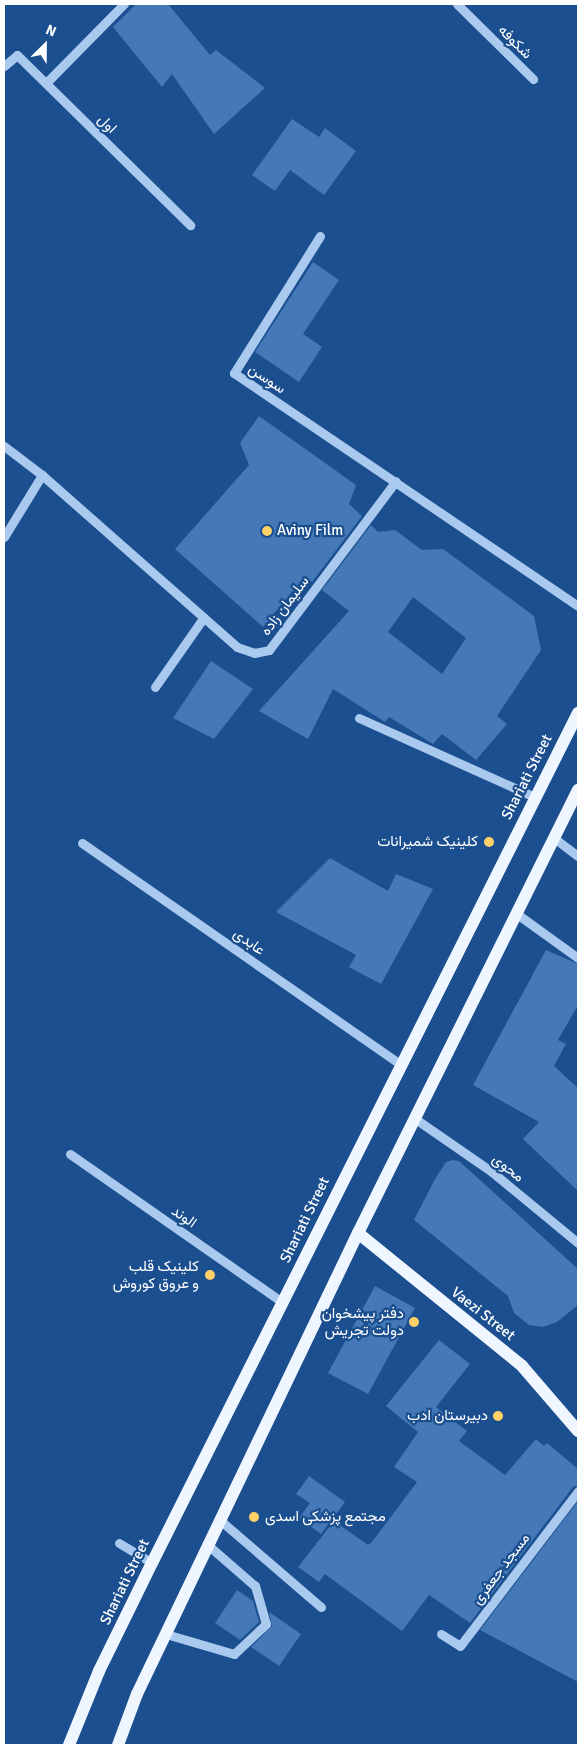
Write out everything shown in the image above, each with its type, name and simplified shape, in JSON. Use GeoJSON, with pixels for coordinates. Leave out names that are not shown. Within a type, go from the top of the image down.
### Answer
{"type":"FeatureCollection","features":[{"type":"Feature","properties":{"kind":"main road","name":"Shariati Street"},"geometry":{"type":"LineString","coordinates":[[69,1745],[99,1671],[152,1563],[400,1064],[578,713]]}},
{"type":"Feature","properties":{"kind":"main road"},"geometry":{"type":"LineString","coordinates":[[118,1745],[166,1634],[358,1233],[417,1120],[578,790]]}},
{"type":"Feature","properties":{"kind":"main road","name":"Vaezi Street"},"geometry":{"type":"LineString","coordinates":[[358,1233],[522,1366],[578,1431]]}},
{"type":"Feature","properties":{"kind":"street"},"geometry":{"type":"LineString","coordinates":[[46,83],[124,4]]}},
{"type":"Feature","properties":{"kind":"street","name":"شکوفه"},"geometry":{"type":"LineString","coordinates":[[457,4],[533,79]]}},
{"type":"Feature","properties":{"kind":"street","name":"اول"},"geometry":{"type":"LineString","coordinates":[[4,66],[17,55],[190,225]]}},
{"type":"Feature","properties":{"kind":"street","name":"سوسن"},"geometry":{"type":"LineString","coordinates":[[320,236],[233,371],[396,482]]}},
{"type":"Feature","properties":{"kind":"street","name":"سلیمان زاده"},"geometry":{"type":"LineString","coordinates":[[4,446],[42,475],[237,647],[254,653],[270,650],[396,482]]}},
{"type":"Feature","properties":{"kind":"street"},"geometry":{"type":"LineString","coordinates":[[4,537],[42,475]]}},
{"type":"Feature","properties":{"kind":"street"},"geometry":{"type":"LineString","coordinates":[[396,482],[578,606]]}},
{"type":"Feature","properties":{"kind":"street"},"geometry":{"type":"LineString","coordinates":[[155,687],[204,617]]}},
{"type":"Feature","properties":{"kind":"street"},"geometry":{"type":"LineString","coordinates":[[359,718],[535,797]]}},
{"type":"Feature","properties":{"kind":"street"},"geometry":{"type":"LineString","coordinates":[[554,838],[578,856]]}},
{"type":"Feature","properties":{"kind":"street","name":"عابدی"},"geometry":{"type":"LineString","coordinates":[[82,842],[400,1064]]}},
{"type":"Feature","properties":{"kind":"street"},"geometry":{"type":"LineString","coordinates":[[516,914],[578,958]]}},
{"type":"Feature","properties":{"kind":"street","name":"محوی"},"geometry":{"type":"LineString","coordinates":[[417,1120],[492,1172],[578,1243]]}},
{"type":"Feature","properties":{"kind":"street","name":"الوند"},"geometry":{"type":"LineString","coordinates":[[70,1154],[282,1302]]}},
{"type":"Feature","properties":{"kind":"street","name":"مسجد جعفری"},"geometry":{"type":"LineString","coordinates":[[441,1634],[460,1646],[578,1491]]}},
{"type":"Feature","properties":{"kind":"street"},"geometry":{"type":"LineString","coordinates":[[221,1521],[321,1607]]}},
{"type":"Feature","properties":{"kind":"street"},"geometry":{"type":"LineString","coordinates":[[119,1543],[152,1563]]}},
{"type":"Feature","properties":{"kind":"street"},"geometry":{"type":"LineString","coordinates":[[166,1634],[234,1654],[266,1624],[255,1586],[209,1546]]}},
{"type":"Feature","properties":{"kind":"building"},"geometry":{"type":"Polygon","coordinates":[[[136,4],[168,4],[210,55],[216,50],[265,88],[214,134],[172,74],[162,87],[113,27],[136,4]]]}},
{"type":"Feature","properties":{"kind":"building"},"geometry":{"type":"Polygon","coordinates":[[[292,119],[319,137],[325,128],[356,151],[324,195],[290,170],[275,191],[252,175],[292,119]]]}},
{"type":"Feature","properties":{"kind":"building"},"geometry":{"type":"Polygon","coordinates":[[[313,262],[339,280],[303,334],[322,347],[299,382],[255,352],[313,262]]]}},
{"type":"Feature","properties":{"kind":"building","name":"Aviny Film"},"geometry":{"type":"Polygon","coordinates":[[[259,416],[356,485],[349,504],[362,516],[312,582],[305,576],[263,627],[175,549],[249,465],[240,443],[259,416]]]}},
{"type":"Feature","properties":{"kind":"building"},"geometry":{"type":"Polygon","coordinates":[[[371,525],[378,532],[395,530],[422,550],[443,549],[534,616],[541,650],[497,716],[507,724],[476,760],[442,734],[433,744],[389,717],[385,722],[333,689],[308,739],[259,711],[349,611],[322,590],[371,525]],[[413,597],[388,632],[442,674],[466,638],[413,597]]]}},
{"type":"Feature","properties":{"kind":"building"},"geometry":{"type":"Polygon","coordinates":[[[211,661],[253,689],[214,739],[173,718],[211,661]]]}},
{"type":"Feature","properties":{"kind":"building"},"geometry":{"type":"Polygon","coordinates":[[[330,858],[388,891],[396,874],[433,889],[381,984],[349,967],[356,955],[276,912],[330,858]]]}},
{"type":"Feature","properties":{"kind":"building"},"geometry":{"type":"Polygon","coordinates":[[[546,950],[578,964],[578,1005],[558,1040],[566,1044],[554,1066],[578,1088],[578,1191],[523,1139],[539,1122],[473,1085],[546,950]]]}},
{"type":"Feature","properties":{"kind":"building"},"geometry":{"type":"Polygon","coordinates":[[[459,1161],[578,1269],[578,1305],[557,1322],[543,1327],[529,1325],[514,1313],[508,1296],[414,1220],[446,1162],[459,1161]]]}},
{"type":"Feature","properties":{"kind":"building"},"geometry":{"type":"Polygon","coordinates":[[[375,1286],[415,1308],[368,1394],[328,1373],[375,1286]]]}},
{"type":"Feature","properties":{"kind":"building"},"geometry":{"type":"Polygon","coordinates":[[[439,1340],[470,1364],[436,1407],[467,1431],[459,1441],[505,1475],[536,1439],[544,1446],[547,1443],[578,1469],[578,1485],[573,1487],[470,1623],[429,1595],[402,1631],[325,1574],[319,1582],[298,1567],[334,1521],[368,1545],[417,1482],[394,1467],[418,1432],[386,1406],[439,1340]]]}},
{"type":"Feature","properties":{"kind":"building"},"geometry":{"type":"Polygon","coordinates":[[[309,1476],[345,1502],[321,1534],[299,1518],[310,1503],[296,1494],[309,1476]]]}},
{"type":"Feature","properties":{"kind":"building"},"geometry":{"type":"Polygon","coordinates":[[[578,1501],[578,1682],[480,1630],[578,1501]]]}},
{"type":"Feature","properties":{"kind":"building"},"geometry":{"type":"Polygon","coordinates":[[[237,1590],[253,1601],[259,1622],[240,1640],[215,1623],[237,1590]]]}},
{"type":"Feature","properties":{"kind":"building"},"geometry":{"type":"Polygon","coordinates":[[[269,1612],[301,1634],[279,1666],[251,1647],[272,1626],[269,1612]]]}},
{"type":"Feature","properties":{"kind":"place","name":"Aviny Film"},"geometry":{"type":"Point","coordinates":[267,531]}},
{"type":"Feature","properties":{"kind":"place","name":"کلینیک شمیرانات"},"geometry":{"type":"Point","coordinates":[489,842]}},
{"type":"Feature","properties":{"kind":"place","name":"کلینیک قلب و عروق کوروش"},"geometry":{"type":"Point","coordinates":[210,1275]}},
{"type":"Feature","properties":{"kind":"place","name":"دفتر پیشخوان دولت تجریش"},"geometry":{"type":"Point","coordinates":[414,1322]}},
{"type":"Feature","properties":{"kind":"place","name":"دبیرستان ادب"},"geometry":{"type":"Point","coordinates":[498,1416]}},
{"type":"Feature","properties":{"kind":"place","name":"مجتمع پزشکی اسدی"},"geometry":{"type":"Point","coordinates":[254,1517]}}]}
